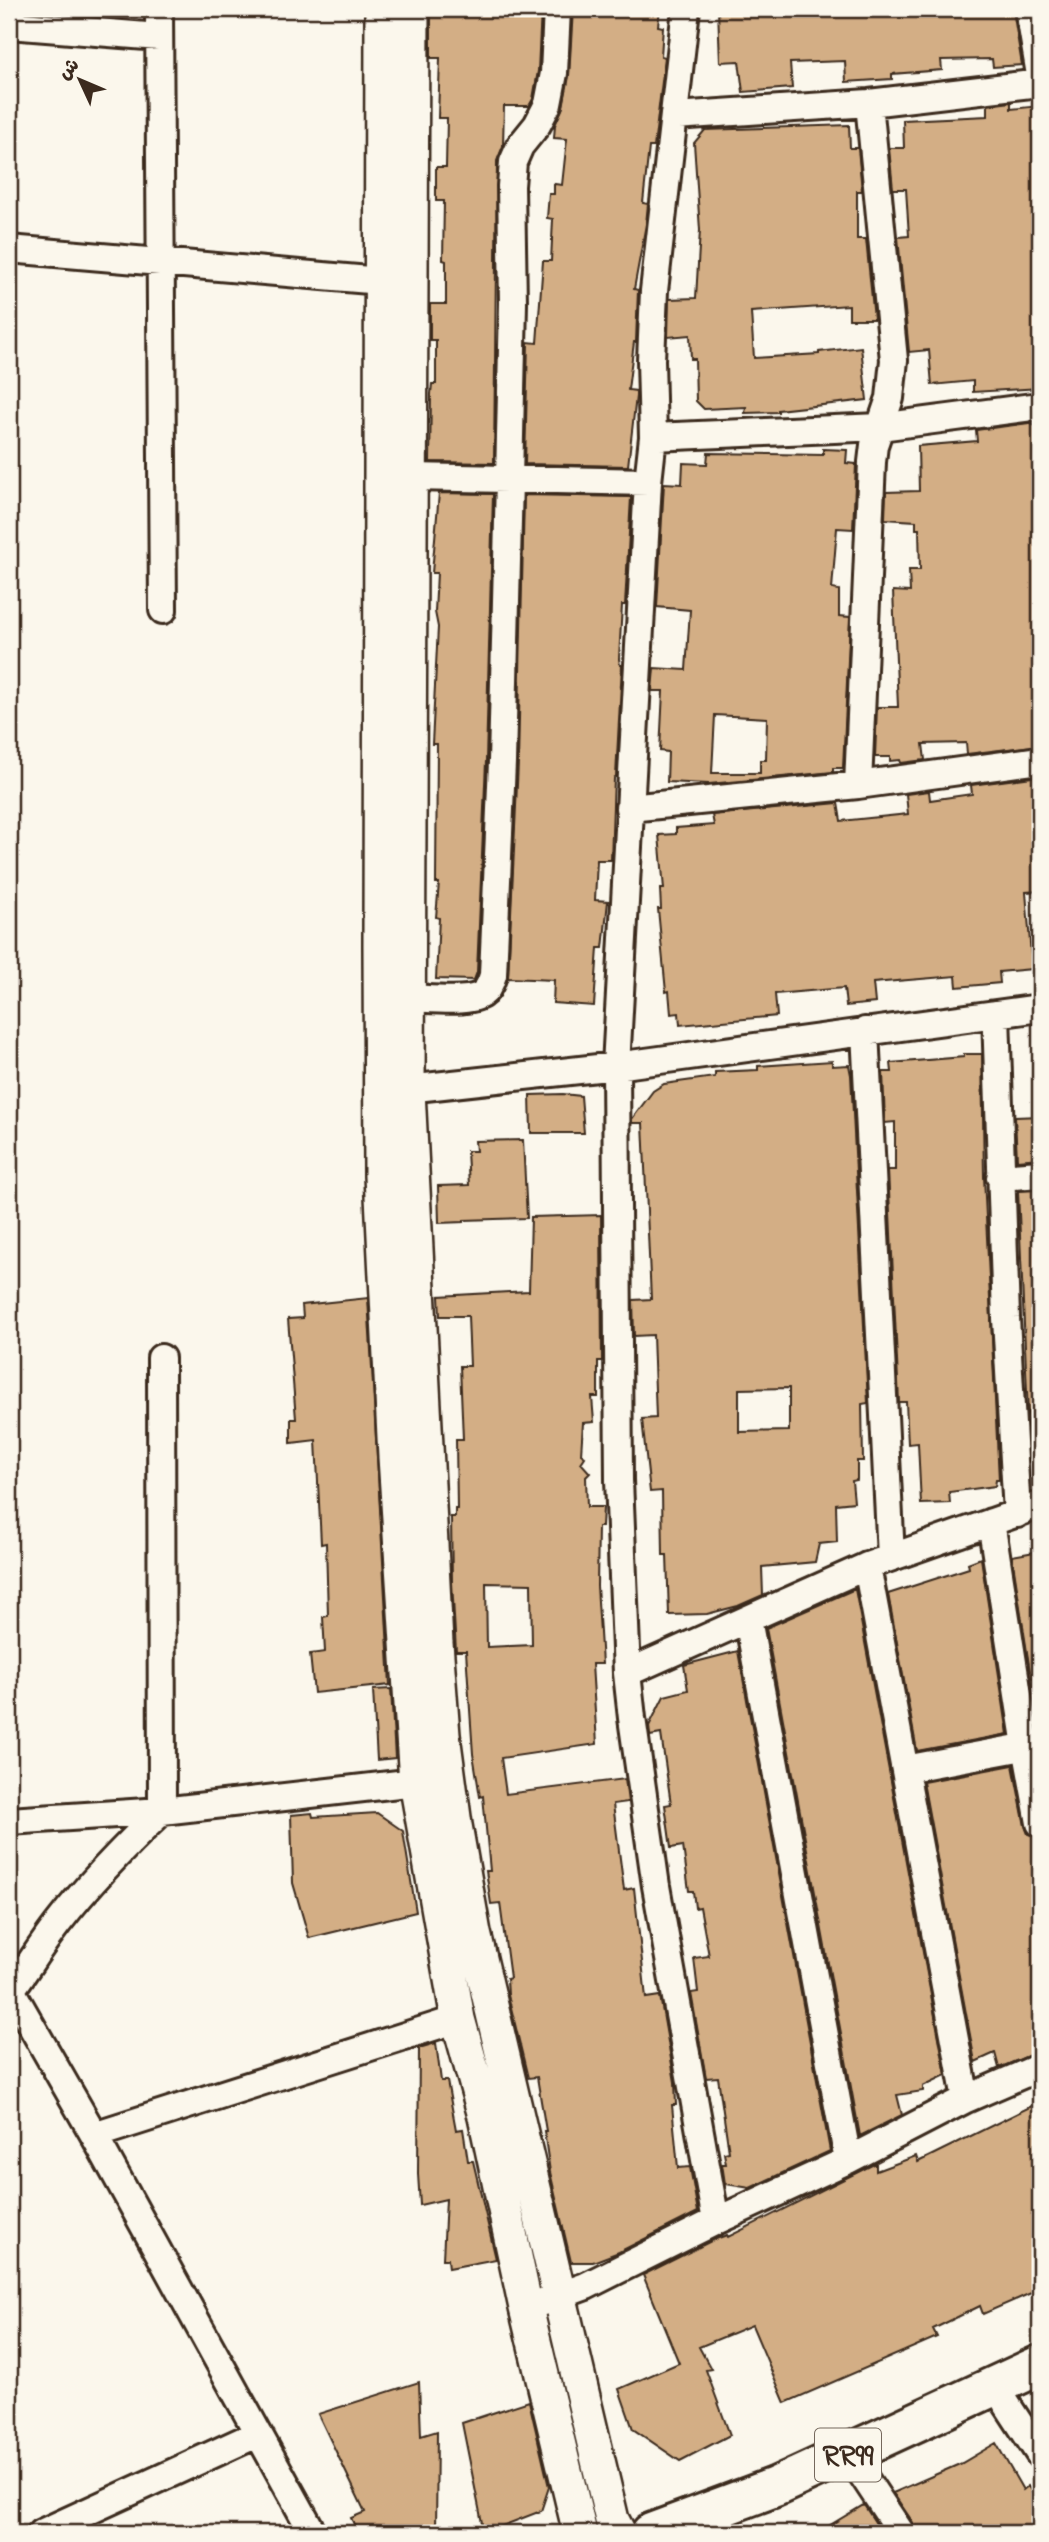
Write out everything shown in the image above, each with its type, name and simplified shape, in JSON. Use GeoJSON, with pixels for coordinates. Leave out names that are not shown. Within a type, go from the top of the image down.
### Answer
{"type":"FeatureCollection","features":[{"type":"Feature","properties":{"kind":"main road","name":"RR99"},"geometry":{"type":"LineString","coordinates":[[730,2533],[797,2504],[850,2465],[1040,2365]]}},
{"type":"Feature","properties":{"kind":"main road","name":"RR99"},"geometry":{"type":"LineString","coordinates":[[651,2533],[775,2487],[850,2465],[1040,2388]]}},
{"type":"Feature","properties":{"kind":"street"},"geometry":{"type":"LineString","coordinates":[[159,9],[163,610]]}},
{"type":"Feature","properties":{"kind":"street"},"geometry":{"type":"LineString","coordinates":[[382,9],[382,281],[394,1091],[443,1735],[454,1825],[474,1933],[612,2520],[619,2533]]}},
{"type":"Feature","properties":{"kind":"street"},"geometry":{"type":"LineString","coordinates":[[412,9],[408,998],[382,1176],[394,1430],[416,1782],[458,2019],[485,2116],[526,2308],[580,2533]]}},
{"type":"Feature","properties":{"kind":"street"},"geometry":{"type":"LineString","coordinates":[[408,998],[472,999],[491,985],[493,975],[502,762],[509,481],[513,162],[520,146],[537,125],[548,104],[554,73],[556,9]]}},
{"type":"Feature","properties":{"kind":"street"},"geometry":{"type":"LineString","coordinates":[[686,9],[676,116],[654,291],[651,360],[653,437],[648,482],[616,1066],[618,1404],[627,1673],[656,1886],[716,2221]]}},
{"type":"Feature","properties":{"kind":"street"},"geometry":{"type":"LineString","coordinates":[[1029,9],[1040,75]]}},
{"type":"Feature","properties":{"kind":"street"},"geometry":{"type":"LineString","coordinates":[[9,24],[159,37]]}},
{"type":"Feature","properties":{"kind":"street"},"geometry":{"type":"LineString","coordinates":[[676,116],[869,103],[1040,83]]}},
{"type":"Feature","properties":{"kind":"street"},"geometry":{"type":"LineString","coordinates":[[858,785],[872,462],[874,445],[890,398],[894,360],[869,103]]}},
{"type":"Feature","properties":{"kind":"street"},"geometry":{"type":"LineString","coordinates":[[9,249],[382,281]]}},
{"type":"Feature","properties":{"kind":"street"},"geometry":{"type":"LineString","coordinates":[[653,437],[880,427],[1040,406]]}},
{"type":"Feature","properties":{"kind":"street"},"geometry":{"type":"LineString","coordinates":[[412,477],[648,482]]}},
{"type":"Feature","properties":{"kind":"street"},"geometry":{"type":"LineString","coordinates":[[629,808],[858,785],[1040,760]]}},
{"type":"Feature","properties":{"kind":"street"},"geometry":{"type":"LineString","coordinates":[[394,1091],[616,1066],[1040,1009]]}},
{"type":"Feature","properties":{"kind":"street"},"geometry":{"type":"LineString","coordinates":[[627,1673],[879,1561],[1029,1509],[1000,1177],[996,1014]]}},
{"type":"Feature","properties":{"kind":"street"},"geometry":{"type":"LineString","coordinates":[[865,1031],[879,1561],[905,1769],[966,2099]]}},
{"type":"Feature","properties":{"kind":"street"},"geometry":{"type":"LineString","coordinates":[[1000,1177],[1040,1174]]}},
{"type":"Feature","properties":{"kind":"street"},"geometry":{"type":"LineString","coordinates":[[161,1358],[162,1811],[120,1850],[92,1882],[57,1924],[10,1992],[94,2135],[313,2533]]}},
{"type":"Feature","properties":{"kind":"street"},"geometry":{"type":"LineString","coordinates":[[991,1522],[1033,1745],[1040,1823]]}},
{"type":"Feature","properties":{"kind":"street"},"geometry":{"type":"LineString","coordinates":[[748,1619],[848,2160]]}},
{"type":"Feature","properties":{"kind":"street"},"geometry":{"type":"LineString","coordinates":[[905,1769],[1033,1745]]}},
{"type":"Feature","properties":{"kind":"street"},"geometry":{"type":"LineString","coordinates":[[9,1821],[162,1811],[416,1782]]}},
{"type":"Feature","properties":{"kind":"street"},"geometry":{"type":"LineString","coordinates":[[94,2135],[458,2019]]}},
{"type":"Feature","properties":{"kind":"street"},"geometry":{"type":"LineString","coordinates":[[526,2308],[586,2286],[716,2221],[848,2160],[966,2099],[1040,2067]]}},
{"type":"Feature","properties":{"kind":"street"},"geometry":{"type":"LineString","coordinates":[[1006,2403],[1040,2455]]}},
{"type":"Feature","properties":{"kind":"street"},"geometry":{"type":"LineString","coordinates":[[41,2533],[257,2434]]}},
{"type":"Feature","properties":{"kind":"street"},"geometry":{"type":"LineString","coordinates":[[850,2465],[901,2533]]}},
{"type":"Feature","properties":{"kind":"building"},"geometry":{"type":"Polygon","coordinates":[[[431,9],[541,9],[538,71],[533,99],[529,106],[504,106],[503,146],[497,161],[494,463],[430,462],[431,394],[432,384],[436,384],[436,340],[430,340],[430,304],[446,304],[446,261],[443,260],[444,201],[436,201],[436,167],[446,167],[447,118],[438,118],[440,58],[431,58],[431,9]]]}},
{"type":"Feature","properties":{"kind":"building"},"geometry":{"type":"Polygon","coordinates":[[[573,9],[660,9],[658,26],[663,27],[661,56],[665,57],[654,147],[649,147],[643,203],[648,204],[646,224],[634,289],[638,290],[636,342],[628,390],[636,391],[636,396],[628,466],[525,464],[528,342],[537,343],[543,261],[551,261],[553,219],[547,218],[549,194],[554,194],[554,184],[562,185],[567,139],[554,138],[569,76],[573,9]]]}},
{"type":"Feature","properties":{"kind":"building"},"geometry":{"type":"Polygon","coordinates":[[[718,9],[783,9],[783,16],[827,13],[826,9],[1008,9],[1013,10],[1022,65],[993,67],[992,59],[941,60],[942,70],[892,74],[892,79],[846,82],[845,61],[790,63],[792,88],[743,92],[739,61],[720,62],[718,9]]]}},
{"type":"Feature","properties":{"kind":"building"},"geometry":{"type":"Polygon","coordinates":[[[1011,102],[1011,109],[1040,106],[1040,388],[973,392],[973,381],[932,385],[929,350],[909,352],[898,237],[909,236],[906,189],[893,189],[889,148],[904,148],[903,120],[988,116],[988,105],[1011,102]]]}},
{"type":"Feature","properties":{"kind":"building"},"geometry":{"type":"Polygon","coordinates":[[[849,125],[850,148],[858,148],[862,191],[857,191],[857,239],[866,239],[874,319],[849,319],[849,305],[751,312],[754,358],[819,354],[861,347],[867,400],[778,412],[745,413],[746,407],[704,409],[696,401],[695,359],[691,359],[690,335],[668,337],[669,299],[696,298],[700,230],[694,143],[705,130],[849,125]]]}},
{"type":"Feature","properties":{"kind":"building"},"geometry":{"type":"Polygon","coordinates":[[[1029,423],[1040,428],[1040,745],[967,754],[966,743],[923,744],[925,760],[901,763],[900,760],[890,761],[890,757],[875,757],[877,707],[898,707],[893,591],[910,592],[909,570],[920,570],[919,529],[916,529],[916,521],[885,519],[886,492],[919,491],[918,446],[977,441],[976,430],[1029,423]]]}},
{"type":"Feature","properties":{"kind":"building"},"geometry":{"type":"Polygon","coordinates":[[[823,449],[847,450],[846,463],[856,464],[853,529],[837,528],[832,589],[839,590],[839,616],[850,617],[843,768],[833,768],[833,772],[709,784],[667,782],[668,752],[660,751],[663,691],[652,691],[654,668],[686,670],[690,610],[657,607],[664,483],[682,484],[683,463],[707,464],[708,453],[823,455],[823,449]],[[715,715],[712,773],[760,773],[760,760],[766,760],[767,718],[715,715]]]}},
{"type":"Feature","properties":{"kind":"building"},"geometry":{"type":"Polygon","coordinates":[[[439,493],[493,494],[486,761],[477,972],[474,980],[436,979],[439,918],[436,917],[439,883],[436,883],[437,744],[432,744],[438,627],[435,612],[437,573],[432,573],[439,493]]]}},
{"type":"Feature","properties":{"kind":"building"},"geometry":{"type":"Polygon","coordinates":[[[524,495],[631,497],[619,659],[622,665],[611,860],[597,860],[595,900],[608,901],[603,948],[598,948],[594,1006],[553,1003],[554,980],[508,978],[518,763],[524,495]]]}},
{"type":"Feature","properties":{"kind":"building"},"geometry":{"type":"Polygon","coordinates":[[[1040,776],[1040,891],[1026,892],[1032,969],[999,972],[1000,983],[957,987],[956,976],[873,983],[875,1003],[846,1006],[844,988],[775,994],[777,1016],[680,1025],[679,1013],[671,1014],[669,991],[666,992],[658,909],[661,909],[660,889],[664,889],[659,835],[676,834],[676,828],[714,825],[712,815],[838,803],[841,821],[908,814],[906,794],[929,791],[930,800],[972,794],[971,785],[1040,776]]]}},
{"type":"Feature","properties":{"kind":"building"},"geometry":{"type":"Polygon","coordinates":[[[964,1054],[982,1054],[984,1177],[999,1480],[996,1480],[995,1486],[949,1492],[950,1503],[921,1504],[918,1443],[908,1444],[906,1402],[899,1402],[888,1170],[895,1170],[895,1122],[885,1123],[883,1072],[892,1072],[891,1063],[964,1057],[964,1054]]]}},
{"type":"Feature","properties":{"kind":"building"},"geometry":{"type":"Polygon","coordinates":[[[832,1061],[832,1066],[849,1065],[868,1403],[862,1404],[863,1461],[857,1461],[857,1480],[852,1481],[854,1502],[836,1504],[837,1542],[819,1544],[815,1562],[762,1567],[763,1595],[738,1606],[707,1614],[669,1615],[667,1555],[663,1555],[662,1491],[650,1492],[642,1419],[656,1418],[653,1335],[634,1336],[633,1300],[651,1299],[643,1123],[632,1123],[632,1119],[653,1091],[664,1084],[715,1077],[715,1072],[758,1070],[758,1066],[832,1061]],[[789,1388],[739,1389],[739,1432],[789,1431],[789,1388]]]}},
{"type":"Feature","properties":{"kind":"building"},"geometry":{"type":"Polygon","coordinates":[[[530,1095],[581,1096],[584,1133],[531,1133],[530,1095]]]}},
{"type":"Feature","properties":{"kind":"building"},"geometry":{"type":"Polygon","coordinates":[[[1040,1116],[1040,1158],[1017,1160],[1015,1117],[1040,1116]]]}},
{"type":"Feature","properties":{"kind":"building"},"geometry":{"type":"Polygon","coordinates":[[[523,1140],[527,1218],[439,1223],[438,1186],[469,1185],[467,1151],[476,1151],[475,1141],[523,1140]]]}},
{"type":"Feature","properties":{"kind":"building"},"geometry":{"type":"Polygon","coordinates":[[[1040,1190],[1040,1457],[1030,1458],[1018,1191],[1040,1190]]]}},
{"type":"Feature","properties":{"kind":"building"},"geometry":{"type":"Polygon","coordinates":[[[601,1215],[602,1361],[598,1361],[598,1397],[592,1397],[594,1422],[583,1423],[581,1454],[585,1457],[581,1463],[590,1473],[586,1477],[587,1507],[603,1507],[602,1527],[598,1527],[597,1586],[602,1664],[592,1664],[597,1744],[501,1758],[506,1794],[625,1779],[628,1802],[613,1804],[624,1890],[634,1888],[646,1998],[660,1996],[675,2082],[676,2105],[672,2105],[678,2168],[690,2167],[698,2212],[619,2252],[593,2262],[571,2262],[550,2172],[537,2077],[528,2078],[508,1995],[507,1979],[510,1978],[500,1903],[491,1904],[486,1871],[490,1871],[483,1796],[480,1797],[473,1754],[466,1651],[456,1651],[451,1517],[455,1517],[457,1509],[456,1439],[463,1439],[460,1366],[470,1366],[468,1316],[440,1316],[439,1296],[529,1291],[531,1217],[601,1215]],[[486,1583],[487,1647],[532,1645],[531,1584],[486,1583]]]}},
{"type":"Feature","properties":{"kind":"building"},"geometry":{"type":"Polygon","coordinates":[[[368,1298],[390,1685],[314,1693],[310,1654],[325,1652],[323,1617],[328,1616],[326,1543],[321,1544],[316,1440],[291,1443],[291,1419],[296,1419],[288,1319],[303,1318],[302,1305],[368,1298]]]}},
{"type":"Feature","properties":{"kind":"building"},"geometry":{"type":"Polygon","coordinates":[[[1040,1551],[1040,1677],[1031,1678],[1012,1556],[1040,1551]]]}},
{"type":"Feature","properties":{"kind":"building"},"geometry":{"type":"Polygon","coordinates":[[[981,1558],[1008,1734],[917,1751],[888,1594],[969,1568],[968,1563],[981,1558]]]}},
{"type":"Feature","properties":{"kind":"building"},"geometry":{"type":"Polygon","coordinates":[[[855,1589],[946,2075],[923,2086],[923,2091],[897,2095],[902,2115],[860,2136],[766,1628],[855,1589]]]}},
{"type":"Feature","properties":{"kind":"building"},"geometry":{"type":"Polygon","coordinates":[[[738,1651],[830,2151],[750,2188],[725,2184],[722,2164],[726,2164],[724,2153],[729,2152],[718,2077],[706,2078],[691,1993],[698,1992],[694,1958],[709,1956],[700,1907],[695,1908],[693,1891],[689,1891],[683,1846],[671,1848],[665,1805],[671,1804],[661,1734],[650,1736],[649,1726],[664,1696],[688,1690],[684,1665],[738,1651]]]}},
{"type":"Feature","properties":{"kind":"building"},"geometry":{"type":"Polygon","coordinates":[[[391,1689],[395,1758],[377,1760],[373,1690],[391,1689]]]}},
{"type":"Feature","properties":{"kind":"building"},"geometry":{"type":"Polygon","coordinates":[[[1013,1765],[1025,1826],[1028,1834],[1040,1838],[1040,2051],[999,2068],[995,2053],[975,2062],[923,1782],[1013,1765]]]}},
{"type":"Feature","properties":{"kind":"building"},"geometry":{"type":"Polygon","coordinates":[[[312,1813],[313,1817],[377,1813],[403,1831],[416,1912],[309,1938],[293,1883],[291,1815],[312,1813]]]}},
{"type":"Feature","properties":{"kind":"building"},"geometry":{"type":"Polygon","coordinates":[[[436,2043],[441,2081],[447,2081],[456,2130],[463,2129],[468,2161],[473,2161],[496,2259],[449,2268],[448,2259],[443,2259],[446,2199],[420,2205],[418,2174],[419,2048],[436,2043]]]}},
{"type":"Feature","properties":{"kind":"building"},"geometry":{"type":"Polygon","coordinates":[[[1040,2102],[1040,2289],[983,2314],[980,2306],[933,2329],[937,2337],[785,2403],[752,2325],[699,2347],[711,2369],[706,2370],[730,2435],[680,2461],[633,2429],[619,2389],[679,2363],[643,2275],[713,2240],[727,2235],[728,2237],[876,2163],[876,2171],[916,2156],[918,2162],[1040,2102]]]}},
{"type":"Feature","properties":{"kind":"building"},"geometry":{"type":"Polygon","coordinates":[[[419,2382],[421,2436],[437,2431],[436,2533],[358,2533],[351,2518],[365,2512],[318,2414],[419,2382]]]}},
{"type":"Feature","properties":{"kind":"building"},"geometry":{"type":"Polygon","coordinates":[[[529,2401],[549,2487],[541,2511],[484,2533],[462,2423],[529,2401]]]}},
{"type":"Feature","properties":{"kind":"building"},"geometry":{"type":"Polygon","coordinates":[[[996,2443],[1023,2490],[1028,2486],[1040,2506],[1040,2533],[917,2533],[893,2493],[962,2463],[996,2443]]]}},
{"type":"Feature","properties":{"kind":"building"},"geometry":{"type":"Polygon","coordinates":[[[864,2505],[882,2533],[817,2533],[862,2506],[864,2505]]]}}]}
